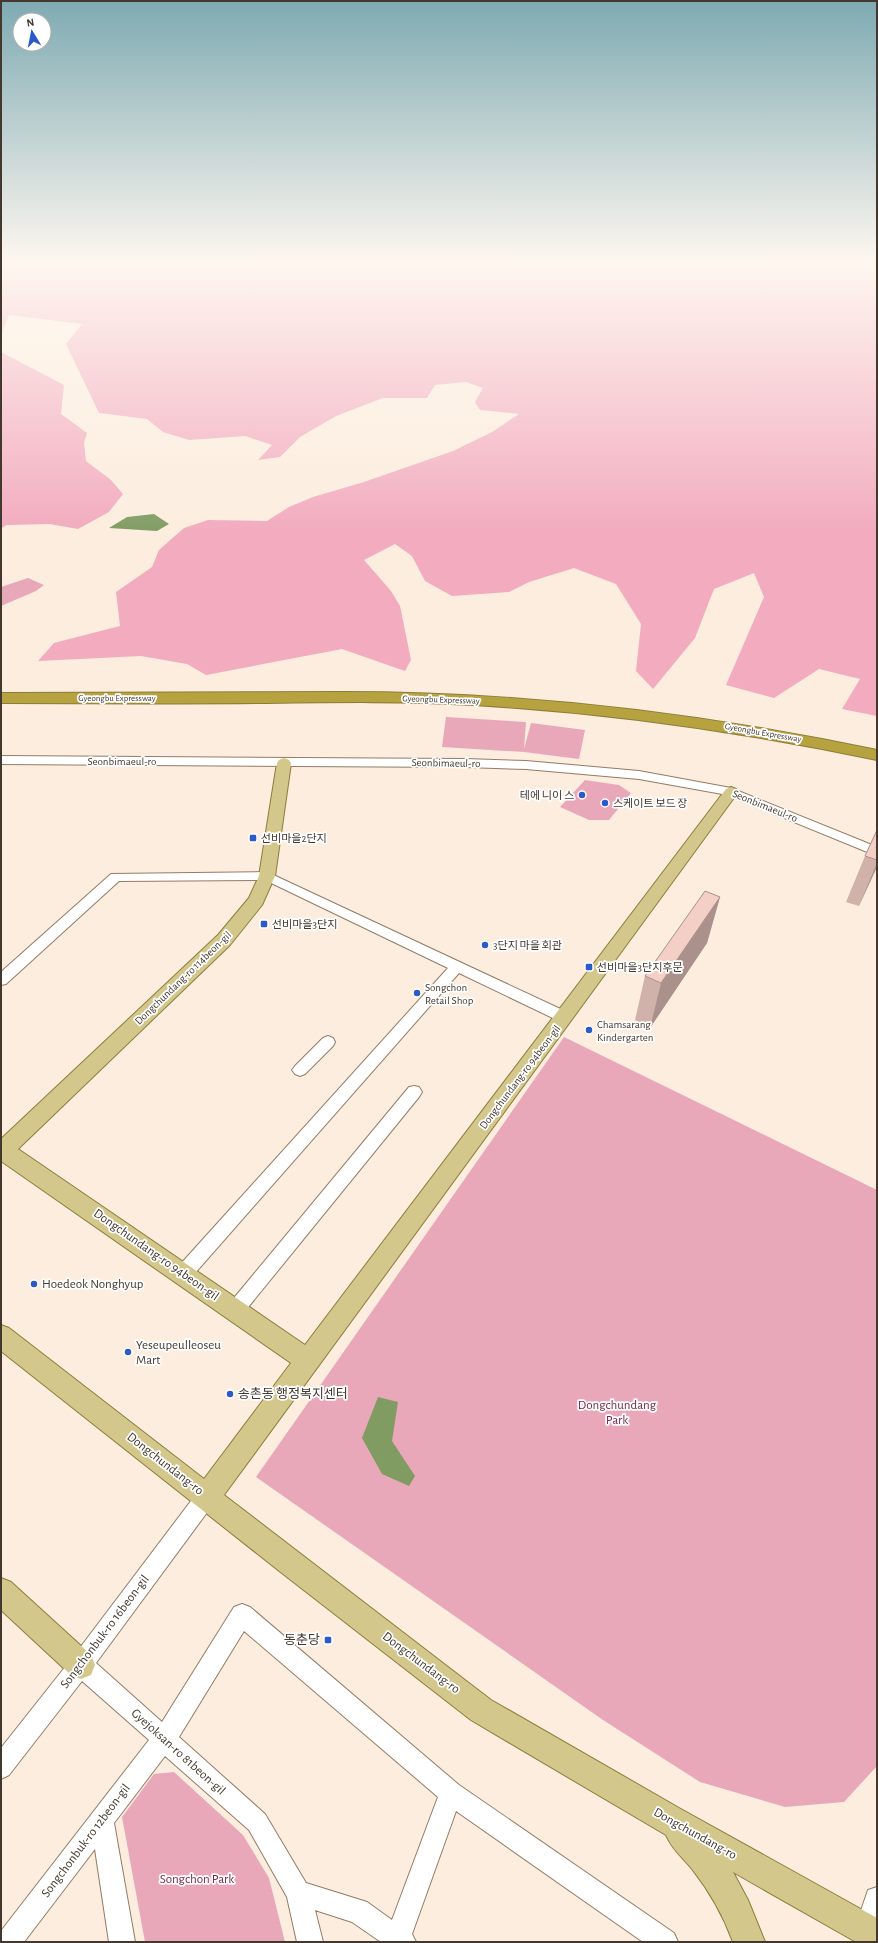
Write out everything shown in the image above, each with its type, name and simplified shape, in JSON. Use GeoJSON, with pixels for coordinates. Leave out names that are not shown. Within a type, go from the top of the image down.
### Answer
{"type":"FeatureCollection","features":[{"type":"Feature","properties":{"kind":"highway","name":"Gyeongbu Expressway"},"geometry":{"type":"LineString","coordinates":[[1,690],[329,689],[473,691],[606,702],[686,711],[769,723],[877,745]]}},
{"type":"Feature","properties":{"kind":"highway","name":"Gyeongbu Expressway"},"geometry":{"type":"LineString","coordinates":[[1,698],[322,697],[474,700],[699,722],[771,733],[877,755]]}},
{"type":"Feature","properties":{"kind":"main road","name":"Dongchundang-ro 114beon-gil"},"geometry":{"type":"LineString","coordinates":[[2,1150],[224,940],[256,900],[267,876],[284,763]]}},
{"type":"Feature","properties":{"kind":"main road","name":"Dongchundang-ro 94beon-gil"},"geometry":{"type":"LineString","coordinates":[[207,1496],[731,792]]}},
{"type":"Feature","properties":{"kind":"main road","name":"Dongchundang-ro 94beon-gil"},"geometry":{"type":"LineString","coordinates":[[2,1150],[308,1361]]}},
{"type":"Feature","properties":{"kind":"main road","name":"Dongchundang-ro"},"geometry":{"type":"LineString","coordinates":[[1,1336],[481,1710],[868,1936]]}},
{"type":"Feature","properties":{"kind":"main road","name":"Gyejoksan-ro 81beon-gil"},"geometry":{"type":"LineString","coordinates":[[2,1596],[81,1665]]}},
{"type":"Feature","properties":{"kind":"main road"},"geometry":{"type":"LineString","coordinates":[[668,1819],[701,1854],[720,1879],[741,1919],[749,1942]]}},
{"type":"Feature","properties":{"kind":"street","name":"Seonbimaeul-ro"},"geometry":{"type":"LineString","coordinates":[[1,760],[284,763],[410,762],[526,765],[639,775],[690,783],[731,792],[877,852]]}},
{"type":"Feature","properties":{"kind":"street"},"geometry":{"type":"LineString","coordinates":[[1,980],[116,877],[267,876],[564,1017]]}},
{"type":"Feature","properties":{"kind":"street"},"geometry":{"type":"LineString","coordinates":[[183,1274],[457,967]]}},
{"type":"Feature","properties":{"kind":"street"},"geometry":{"type":"LineString","coordinates":[[300,1070],[328,1042]]}},
{"type":"Feature","properties":{"kind":"street"},"geometry":{"type":"LineString","coordinates":[[235,1310],[414,1092]]}},
{"type":"Feature","properties":{"kind":"street","name":"Songchonbuk-ro 16beon-gil"},"geometry":{"type":"LineString","coordinates":[[1,1767],[81,1665],[207,1496]]}},
{"type":"Feature","properties":{"kind":"street","name":"Songchonbuk-ro 12beon-gil"},"geometry":{"type":"LineString","coordinates":[[9,1942],[164,1740],[242,1615],[451,1793]]}},
{"type":"Feature","properties":{"kind":"street","name":"Gyejoksan-ro 81beon-gil"},"geometry":{"type":"LineString","coordinates":[[81,1665],[257,1822],[298,1893],[310,1942]]}},
{"type":"Feature","properties":{"kind":"street"},"geometry":{"type":"LineString","coordinates":[[298,1893],[358,1911],[400,1940],[451,1793],[665,1942]]}},
{"type":"Feature","properties":{"kind":"street"},"geometry":{"type":"LineString","coordinates":[[102,1820],[122,1942]]}},
{"type":"Feature","properties":{"kind":"street"},"geometry":{"type":"LineString","coordinates":[[868,1936],[877,1899]]}},
{"type":"Feature","properties":{"kind":"green space"},"geometry":{"type":"Polygon","coordinates":[[[28,578],[44,585],[36,591],[1,606],[1,587],[28,578]]]}},
{"type":"Feature","properties":{"kind":"green space"},"geometry":{"type":"Polygon","coordinates":[[[446,717],[526,722],[524,749],[531,723],[585,730],[579,759],[524,752],[442,747],[446,717]]]}},
{"type":"Feature","properties":{"kind":"green space","name":"스케이트 보드 장"},"geometry":{"type":"Polygon","coordinates":[[[585,780],[619,785],[631,793],[609,820],[589,820],[560,807],[585,780]]]}},
{"type":"Feature","properties":{"kind":"green space","name":"Dongchundang Park"},"geometry":{"type":"Polygon","coordinates":[[[564,1037],[877,1190],[877,1766],[844,1802],[785,1807],[700,1782],[603,1720],[256,1477],[564,1037]]]}},
{"type":"Feature","properties":{"kind":"green space","name":"Songchon Park"},"geometry":{"type":"Polygon","coordinates":[[[174,1772],[243,1835],[269,1878],[285,1942],[145,1942],[122,1817],[154,1774],[174,1772]]]}},
{"type":"Feature","properties":{"kind":"shaded area"},"geometry":{"type":"Polygon","coordinates":[[[1,353],[2,353],[64,385],[61,414],[87,433],[84,443],[86,461],[111,480],[123,494],[109,512],[78,529],[50,524],[7,525],[1,528],[1,353]]]}},
{"type":"Feature","properties":{"kind":"shaded area"},"geometry":{"type":"Polygon","coordinates":[[[70,353],[877,353],[877,716],[842,709],[860,679],[819,669],[774,698],[726,685],[764,597],[754,573],[714,589],[695,638],[653,689],[636,671],[641,624],[616,584],[574,568],[529,582],[509,592],[452,596],[425,581],[412,556],[395,544],[364,560],[391,591],[400,606],[411,660],[405,671],[342,649],[206,675],[187,664],[141,656],[38,661],[54,643],[120,626],[116,592],[152,567],[159,550],[184,528],[208,520],[267,521],[289,507],[313,497],[364,482],[453,451],[492,432],[519,414],[480,410],[475,402],[483,388],[466,382],[435,385],[427,398],[383,398],[336,416],[300,437],[280,457],[258,460],[272,445],[245,436],[189,440],[163,432],[147,419],[99,413],[70,353]]]}},
{"type":"Feature","properties":{"kind":"shaded area"},"geometry":{"type":"Polygon","coordinates":[[[154,514],[169,524],[157,531],[109,528],[127,517],[154,514]]]}},
{"type":"Feature","properties":{"kind":"shaded area"},"geometry":{"type":"Polygon","coordinates":[[[378,1397],[398,1402],[392,1441],[415,1476],[409,1486],[382,1474],[362,1438],[378,1397]]]}},
{"type":"Feature","properties":{"kind":"building"},"geometry":{"type":"Polygon","coordinates":[[[877,830],[877,860],[865,856],[877,830]]]}},
{"type":"Feature","properties":{"kind":"building"},"geometry":{"type":"Polygon","coordinates":[[[705,891],[720,897],[661,983],[645,976],[705,891]]]}},
{"type":"Feature","properties":{"kind":"place","name":"테에 니이 스"},"geometry":{"type":"Point","coordinates":[582,795]}},
{"type":"Feature","properties":{"kind":"place","name":"스케이트 보드 장"},"geometry":{"type":"Point","coordinates":[605,803]}},
{"type":"Feature","properties":{"kind":"place","name":"선비마을2단지"},"geometry":{"type":"Point","coordinates":[253,838]}},
{"type":"Feature","properties":{"kind":"place","name":"선비마을3단지"},"geometry":{"type":"Point","coordinates":[264,924]}},
{"type":"Feature","properties":{"kind":"place","name":"3단지 마을 회관"},"geometry":{"type":"Point","coordinates":[485,945]}},
{"type":"Feature","properties":{"kind":"place","name":"선비마을3단지후문"},"geometry":{"type":"Point","coordinates":[589,967]}},
{"type":"Feature","properties":{"kind":"place","name":"Songchon Retail Shop"},"geometry":{"type":"Point","coordinates":[417,993]}},
{"type":"Feature","properties":{"kind":"place","name":"Chamsarang Kindergarten"},"geometry":{"type":"Point","coordinates":[589,1030]}},
{"type":"Feature","properties":{"kind":"place","name":"Hoedeok Nonghyup"},"geometry":{"type":"Point","coordinates":[34,1284]}},
{"type":"Feature","properties":{"kind":"place","name":"Yeseupeulleoseu Mart"},"geometry":{"type":"Point","coordinates":[128,1352]}},
{"type":"Feature","properties":{"kind":"place","name":"송촌동 행정복지센터"},"geometry":{"type":"Point","coordinates":[230,1394]}},
{"type":"Feature","properties":{"kind":"place","name":"동춘당"},"geometry":{"type":"Point","coordinates":[328,1640]}}]}
